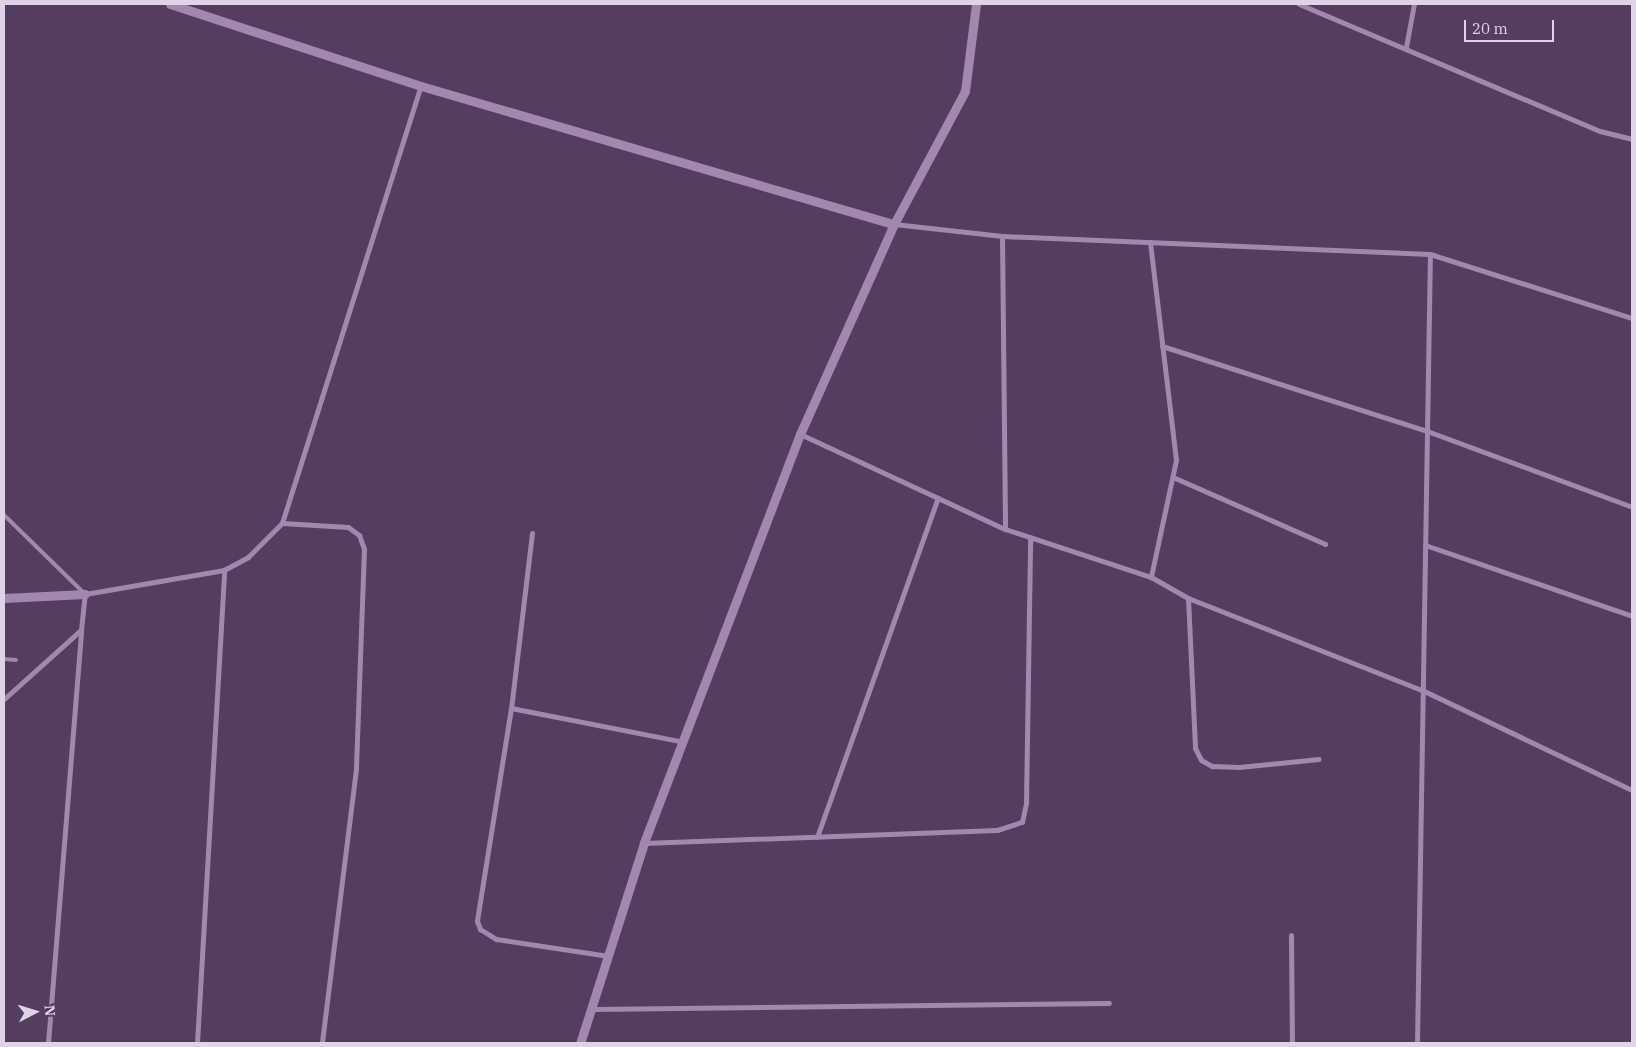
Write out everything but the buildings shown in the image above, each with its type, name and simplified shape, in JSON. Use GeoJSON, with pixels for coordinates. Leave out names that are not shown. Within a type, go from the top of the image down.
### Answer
{"type":"FeatureCollection","features":[{"type":"Feature","properties":{"kind":"street"},"geometry":{"type":"LineString","coordinates":[[170,4],[420,86],[894,224],[1002,236],[1430,254],[1632,318]]}},
{"type":"Feature","properties":{"kind":"street"},"geometry":{"type":"LineString","coordinates":[[580,1043],[594,1009],[644,843],[800,434],[894,224],[965,91],[976,4]]}},
{"type":"Feature","properties":{"kind":"street"},"geometry":{"type":"LineString","coordinates":[[1298,4],[1406,47],[1600,131],[1632,139]]}},
{"type":"Feature","properties":{"kind":"street"},"geometry":{"type":"LineString","coordinates":[[1406,47],[1414,4]]}},
{"type":"Feature","properties":{"kind":"street"},"geometry":{"type":"LineString","coordinates":[[4,598],[84,594],[224,570],[254,552],[282,523],[420,86]]}},
{"type":"Feature","properties":{"kind":"street"},"geometry":{"type":"LineString","coordinates":[[1002,236],[1005,529]]}},
{"type":"Feature","properties":{"kind":"street"},"geometry":{"type":"LineString","coordinates":[[1150,242],[1175,478],[1151,577]]}},
{"type":"Feature","properties":{"kind":"street"},"geometry":{"type":"LineString","coordinates":[[1417,1043],[1430,254]]}},
{"type":"Feature","properties":{"kind":"street"},"geometry":{"type":"LineString","coordinates":[[1162,346],[1427,431],[1632,507]]}},
{"type":"Feature","properties":{"kind":"street"},"geometry":{"type":"LineString","coordinates":[[800,434],[1005,529],[1151,577],[1188,598],[1422,690],[1632,790]]}},
{"type":"Feature","properties":{"kind":"street"},"geometry":{"type":"LineString","coordinates":[[1175,478],[1325,544]]}},
{"type":"Feature","properties":{"kind":"street"},"geometry":{"type":"LineString","coordinates":[[818,837],[938,498]]}},
{"type":"Feature","properties":{"kind":"street"},"geometry":{"type":"LineString","coordinates":[[282,523],[348,526],[359,535],[364,549],[356,769],[322,1043]]}},
{"type":"Feature","properties":{"kind":"street"},"geometry":{"type":"LineString","coordinates":[[532,533],[511,708],[478,910],[480,928],[496,939],[610,956]]}},
{"type":"Feature","properties":{"kind":"street"},"geometry":{"type":"LineString","coordinates":[[644,843],[997,830],[1022,822],[1026,803],[1030,537]]}},
{"type":"Feature","properties":{"kind":"street"},"geometry":{"type":"LineString","coordinates":[[1425,545],[1632,616]]}},
{"type":"Feature","properties":{"kind":"street"},"geometry":{"type":"LineString","coordinates":[[197,1043],[224,570]]}},
{"type":"Feature","properties":{"kind":"street"},"geometry":{"type":"LineString","coordinates":[[48,1043],[84,594]]}},
{"type":"Feature","properties":{"kind":"street"},"geometry":{"type":"LineString","coordinates":[[1188,598],[1195,748],[1201,760],[1212,766],[1239,767],[1319,759]]}},
{"type":"Feature","properties":{"kind":"street"},"geometry":{"type":"LineString","coordinates":[[4,699],[81,630]]}},
{"type":"Feature","properties":{"kind":"street"},"geometry":{"type":"LineString","coordinates":[[511,708],[684,742]]}},
{"type":"Feature","properties":{"kind":"street"},"geometry":{"type":"LineString","coordinates":[[1291,935],[1292,1043]]}},
{"type":"Feature","properties":{"kind":"street"},"geometry":{"type":"LineString","coordinates":[[594,1009],[1109,1003]]}},
{"type":"Feature","properties":{"kind":"lane"},"geometry":{"type":"LineString","coordinates":[[4,515],[84,594]]}},
{"type":"Feature","properties":{"kind":"lane"},"geometry":{"type":"LineString","coordinates":[[4,659],[16,660]]}}]}
